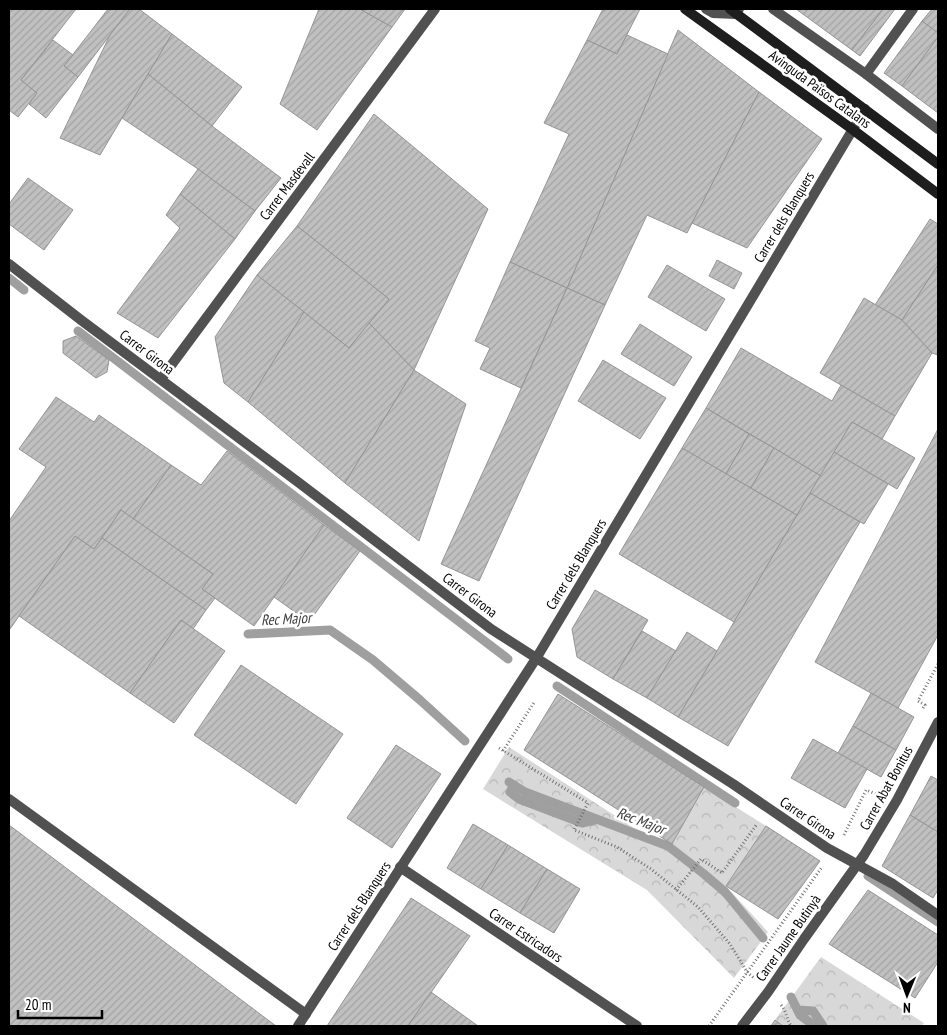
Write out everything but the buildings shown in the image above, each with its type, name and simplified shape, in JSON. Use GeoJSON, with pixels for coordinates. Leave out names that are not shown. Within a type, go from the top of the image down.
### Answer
{"type":"FeatureCollection","features":[{"type":"Feature","properties":{"kind":"main road","name":"Avinguda Països Catalans"},"geometry":{"type":"LineString","coordinates":[[685,9],[852,129],[938,194]]}},
{"type":"Feature","properties":{"kind":"main road","name":"Avinguda Països Catalans"},"geometry":{"type":"LineString","coordinates":[[735,10],[938,164]]}},
{"type":"Feature","properties":{"kind":"street","name":"Carrer Masdevall"},"geometry":{"type":"LineString","coordinates":[[160,379],[435,9]]}},
{"type":"Feature","properties":{"kind":"street","name":"Avinguda Països Catalans"},"geometry":{"type":"LineString","coordinates":[[706,9],[713,13],[735,10]]}},
{"type":"Feature","properties":{"kind":"street"},"geometry":{"type":"LineString","coordinates":[[773,9],[866,74],[938,129]]}},
{"type":"Feature","properties":{"kind":"street"},"geometry":{"type":"LineString","coordinates":[[866,74],[912,9]]}},
{"type":"Feature","properties":{"kind":"street","name":"Carrer dels Blanquers"},"geometry":{"type":"LineString","coordinates":[[298,1026],[537,657],[865,109]]}},
{"type":"Feature","properties":{"kind":"street","name":"Carrer Girona"},"geometry":{"type":"LineString","coordinates":[[9,264],[491,629],[769,808],[827,848],[893,884],[938,915]]}},
{"type":"Feature","properties":{"kind":"street","name":"Carrer Abat Bonitus"},"geometry":{"type":"LineString","coordinates":[[856,865],[864,855],[896,800],[938,722]]}},
{"type":"Feature","properties":{"kind":"street"},"geometry":{"type":"LineString","coordinates":[[9,799],[306,1014]]}},
{"type":"Feature","properties":{"kind":"street","name":"Carrer Jaume Butinyà"},"geometry":{"type":"LineString","coordinates":[[742,1026],[768,992],[856,865]]}},
{"type":"Feature","properties":{"kind":"street","name":"Carrer Estricadors"},"geometry":{"type":"LineString","coordinates":[[400,867],[637,1026]]}},
{"type":"Feature","properties":{"kind":"path"},"geometry":{"type":"LineString","coordinates":[[484,739],[588,803],[574,830],[617,847],[651,869],[698,907],[730,944],[747,972],[786,1011],[791,1026]]}},
{"type":"Feature","properties":{"kind":"path"},"geometry":{"type":"LineString","coordinates":[[676,890],[701,859],[722,873],[769,808]]}},
{"type":"Feature","properties":{"kind":"green space"},"geometry":{"type":"Polygon","coordinates":[[[509,747],[634,828],[672,844],[704,787],[766,826],[726,886],[768,932],[734,978],[647,890],[483,789],[509,747]]]}},
{"type":"Feature","properties":{"kind":"green space"},"geometry":{"type":"Polygon","coordinates":[[[821,957],[924,1023],[922,1026],[783,1026],[775,1020],[821,957]]]}},
{"type":"Feature","properties":{"kind":"waterway"},"geometry":{"type":"LineString","coordinates":[[9,278],[24,290]]}},
{"type":"Feature","properties":{"kind":"waterway"},"geometry":{"type":"LineString","coordinates":[[78,331],[508,659]]}},
{"type":"Feature","properties":{"kind":"waterway","name":"Rec Major"},"geometry":{"type":"LineString","coordinates":[[248,634],[330,630],[373,660],[465,741]]}},
{"type":"Feature","properties":{"kind":"waterway"},"geometry":{"type":"LineString","coordinates":[[557,686],[735,803]]}},
{"type":"Feature","properties":{"kind":"waterway","name":"Rec Major"},"geometry":{"type":"LineString","coordinates":[[509,782],[525,792],[668,846],[725,892],[763,938]]}},
{"type":"Feature","properties":{"kind":"waterway"},"geometry":{"type":"LineString","coordinates":[[514,785],[510,792],[519,799],[582,823],[595,820]]}},
{"type":"Feature","properties":{"kind":"waterway"},"geometry":{"type":"LineString","coordinates":[[868,876],[938,922]]}},
{"type":"Feature","properties":{"kind":"waterway","name":"Rec Major"},"geometry":{"type":"LineString","coordinates":[[791,997],[800,1015],[815,1026]]}},
{"type":"Feature","properties":{"kind":"waterway"},"geometry":{"type":"LineString","coordinates":[[798,1010],[813,1011],[823,1026]]}}]}
